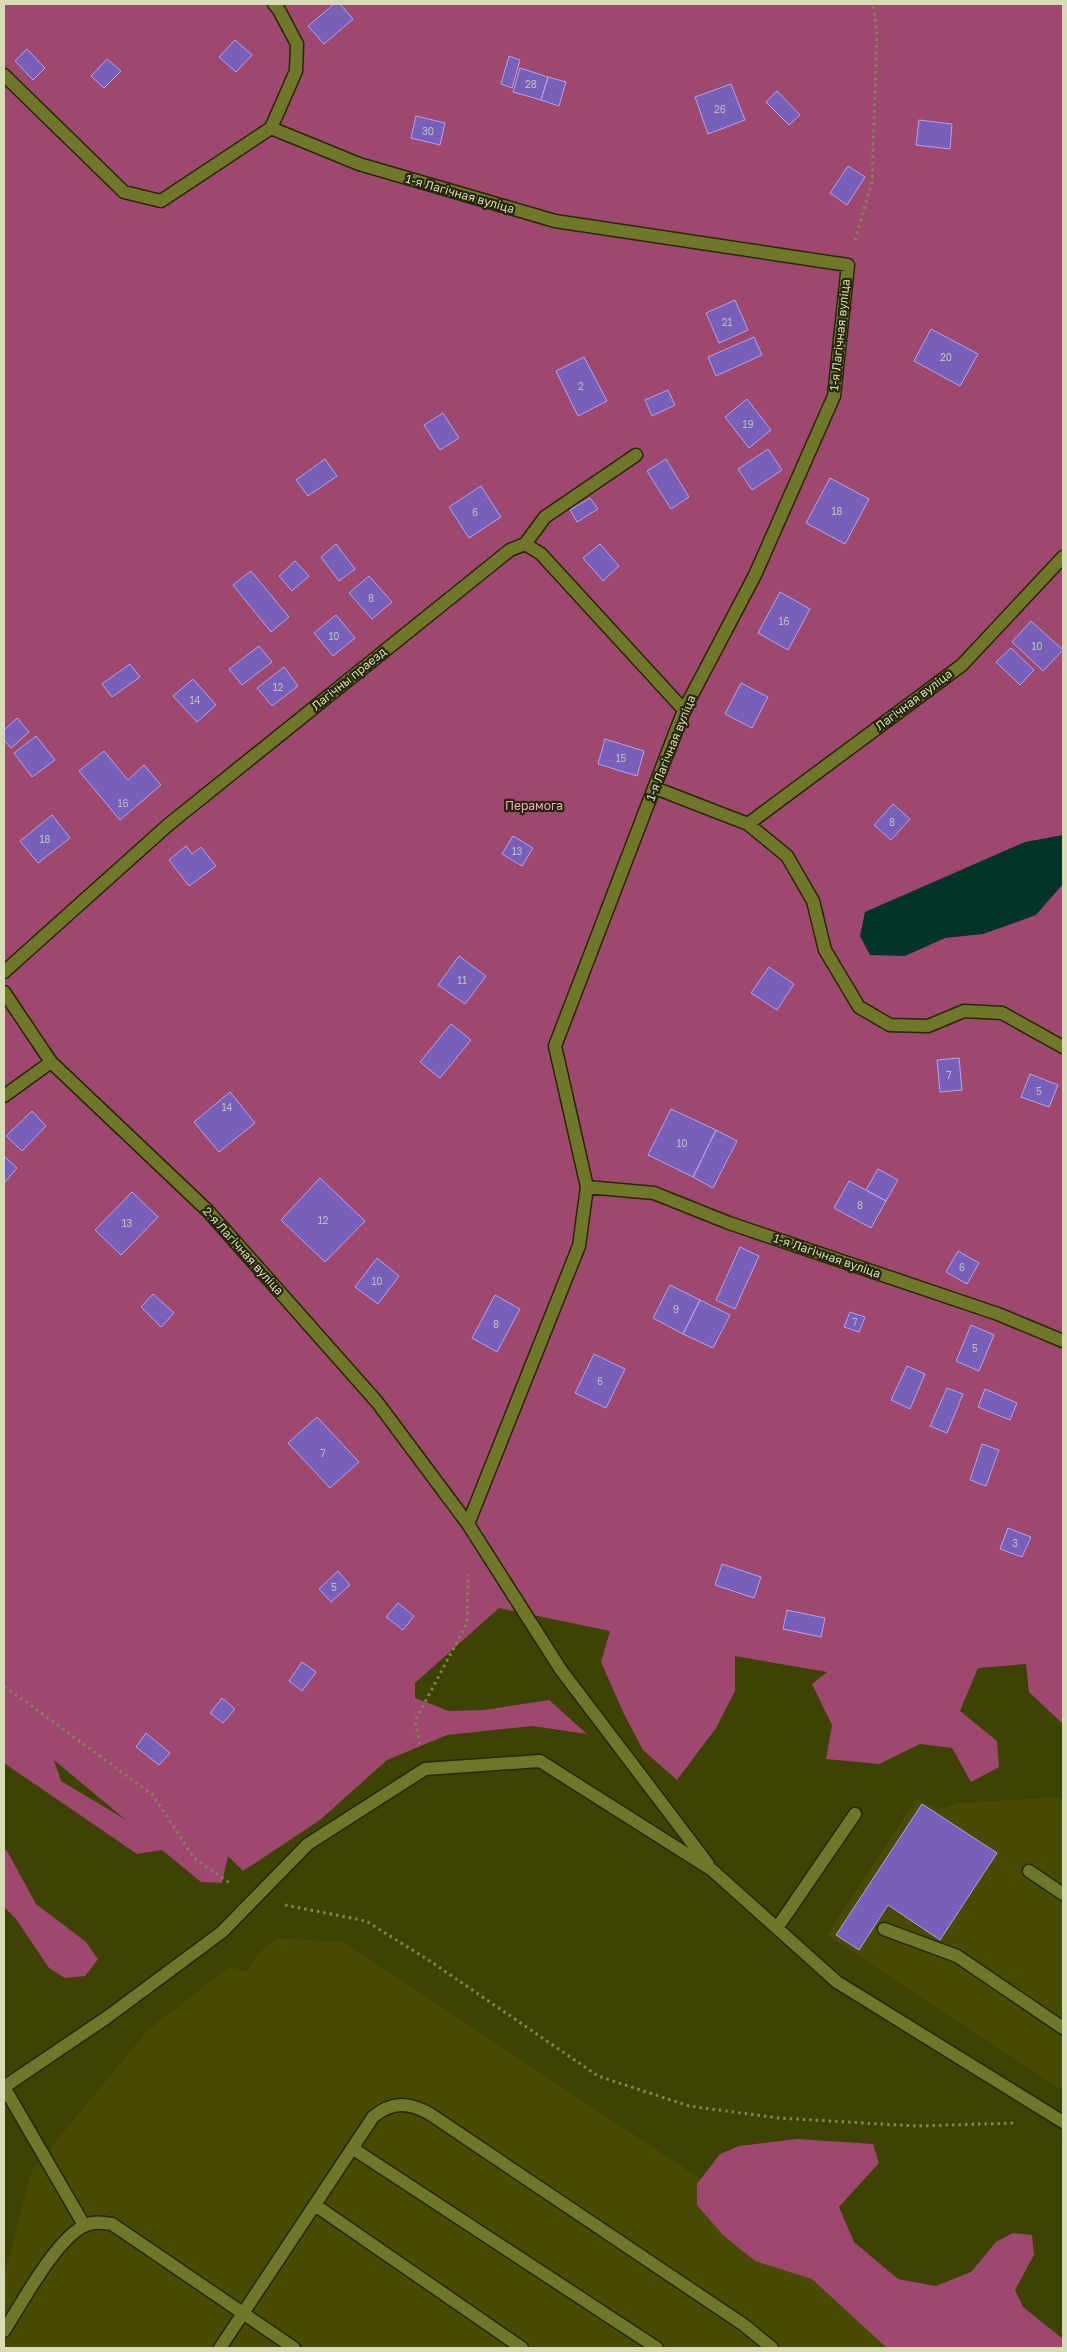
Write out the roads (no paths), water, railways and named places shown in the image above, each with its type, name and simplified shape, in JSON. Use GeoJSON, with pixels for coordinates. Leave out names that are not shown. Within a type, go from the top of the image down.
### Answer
{"type":"FeatureCollection","features":[{"type":"Feature","properties":{"kind":"lane"},"geometry":{"type":"LineString","coordinates":[[4,75],[124,192],[161,201],[271,128],[296,71],[297,44],[274,4]]}},
{"type":"Feature","properties":{"kind":"lane","name":"1-я Лагічная вуліца"},"geometry":{"type":"LineString","coordinates":[[271,128],[359,164],[555,221],[848,265],[834,396],[755,575],[684,710],[555,1046],[587,1187],[579,1246],[468,1524]]}},
{"type":"Feature","properties":{"kind":"lane"},"geometry":{"type":"LineString","coordinates":[[636,455],[545,517],[526,544],[541,554],[684,710]]}},
{"type":"Feature","properties":{"kind":"lane","name":"Лагічны праезд"},"geometry":{"type":"LineString","coordinates":[[4,972],[168,824],[510,550],[526,544]]}},
{"type":"Feature","properties":{"kind":"lane","name":"Лагічная вуліца"},"geometry":{"type":"LineString","coordinates":[[748,824],[962,665],[1063,557]]}},
{"type":"Feature","properties":{"kind":"lane"},"geometry":{"type":"LineString","coordinates":[[655,788],[748,824],[787,856],[813,901],[825,950],[858,1008],[890,1024],[918,1026],[928,1026],[964,1011],[1002,1013],[1063,1048]]}},
{"type":"Feature","properties":{"kind":"lane","name":"2-я Лагічная вуліца"},"geometry":{"type":"LineString","coordinates":[[4,992],[51,1062],[208,1211],[377,1402],[468,1524],[561,1670],[712,1870]]}},
{"type":"Feature","properties":{"kind":"lane"},"geometry":{"type":"LineString","coordinates":[[4,1096],[51,1062]]}},
{"type":"Feature","properties":{"kind":"lane","name":"1-я Лагічная вуліца"},"geometry":{"type":"LineString","coordinates":[[587,1187],[654,1193],[729,1223],[998,1314],[1063,1340]]}},
{"type":"Feature","properties":{"kind":"lane"},"geometry":{"type":"LineString","coordinates":[[84,2225],[4,2087],[106,2018],[222,1932],[308,1844],[425,1769],[540,1761],[712,1870],[837,1982],[1063,2122]]}},
{"type":"Feature","properties":{"kind":"lane"},"geometry":{"type":"LineString","coordinates":[[777,1928],[855,1814]]}},
{"type":"Feature","properties":{"kind":"lane"},"geometry":{"type":"LineString","coordinates":[[1029,1871],[1063,1894]]}},
{"type":"Feature","properties":{"kind":"lane"},"geometry":{"type":"LineString","coordinates":[[884,1929],[957,1956],[1063,2028]]}},
{"type":"Feature","properties":{"kind":"lane"},"geometry":{"type":"LineString","coordinates":[[220,2348],[373,2117],[393,2105],[416,2106],[736,2319],[772,2348]]}},
{"type":"Feature","properties":{"kind":"lane"},"geometry":{"type":"LineString","coordinates":[[352,2148],[657,2348]]}},
{"type":"Feature","properties":{"kind":"lane"},"geometry":{"type":"LineString","coordinates":[[315,2205],[522,2348]]}},
{"type":"Feature","properties":{"kind":"lane"},"geometry":{"type":"LineString","coordinates":[[4,2330],[59,2246],[84,2225],[97,2222],[112,2224],[294,2348]]}},
{"type":"Feature","properties":{"kind":"water"},"geometry":{"type":"Polygon","coordinates":[[[1063,835],[1063,884],[1036,915],[983,934],[945,938],[905,956],[870,955],[860,936],[865,912],[1025,842],[1063,835]]]}},
{"type":"Feature","properties":{"kind":"park label","name":"Перамога"},"geometry":{"type":"Point","coordinates":[534,806]}}]}
